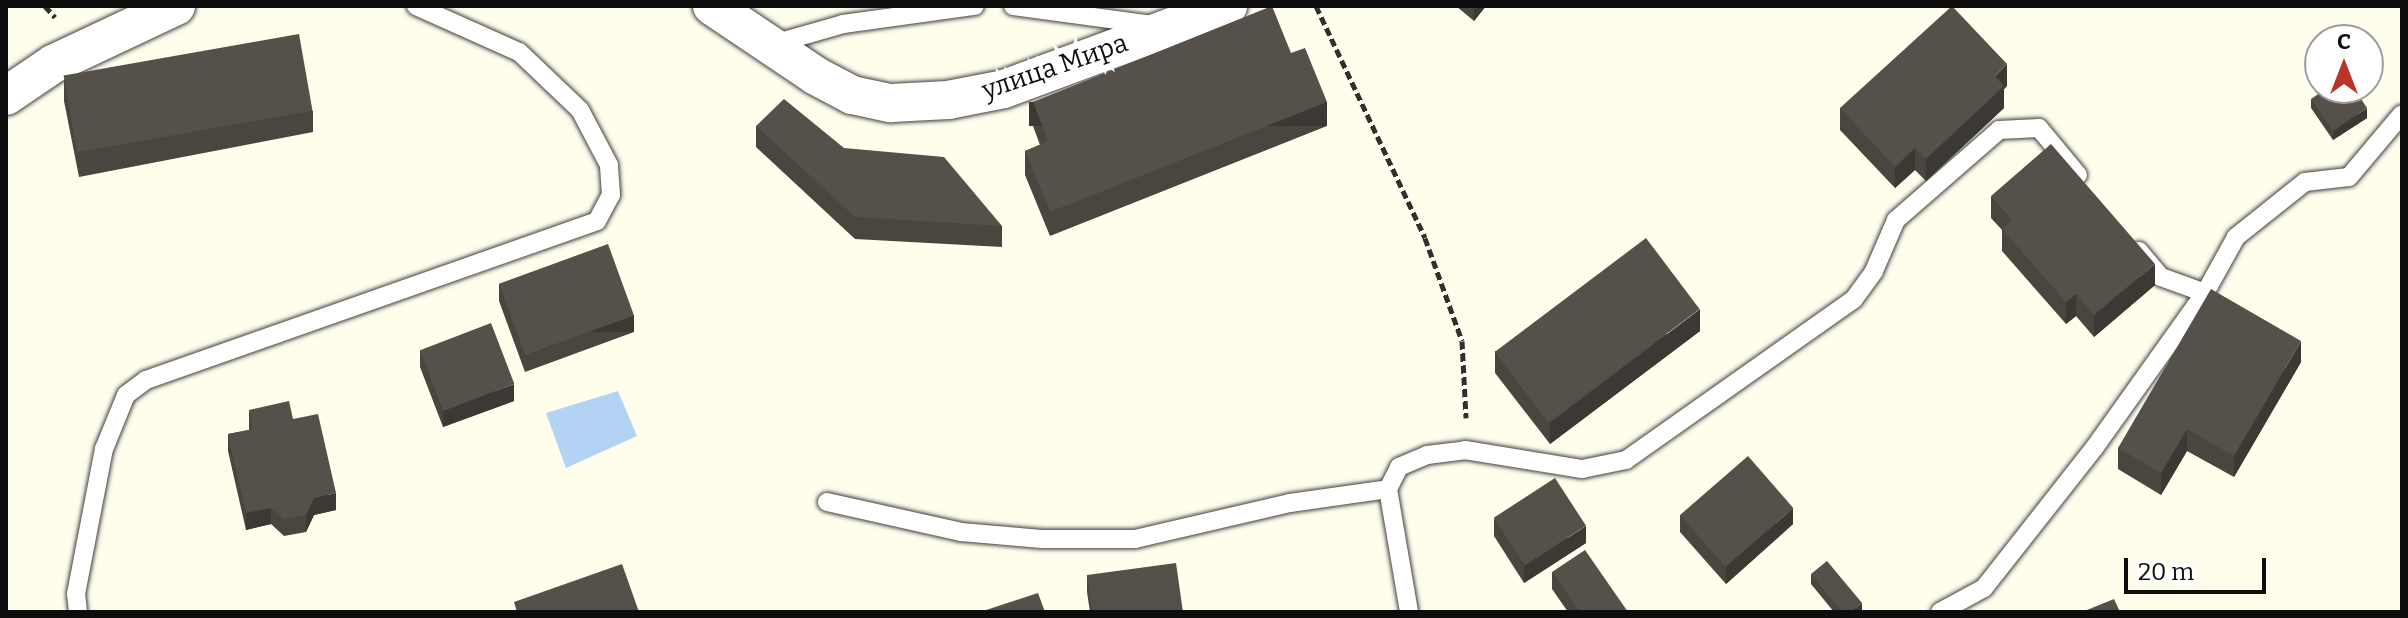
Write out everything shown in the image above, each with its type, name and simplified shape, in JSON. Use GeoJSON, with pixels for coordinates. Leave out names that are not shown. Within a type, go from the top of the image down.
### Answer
{"type":"FeatureCollection","features":[{"type":"Feature","properties":{"kind":"street"},"geometry":{"type":"LineString","coordinates":[[6,96],[53,64],[176,6]]}},
{"type":"Feature","properties":{"kind":"street","name":"улица Мира"},"geometry":{"type":"LineString","coordinates":[[712,6],[852,95],[891,103],[948,100],[1004,89],[1228,6]]}},
{"type":"Feature","properties":{"kind":"lane"},"geometry":{"type":"LineString","coordinates":[[78,612],[86,537],[108,436],[126,395],[146,380],[597,221],[611,195],[609,165],[580,110],[519,52],[416,6]]}},
{"type":"Feature","properties":{"kind":"lane"},"geometry":{"type":"LineString","coordinates":[[770,45],[843,24],[975,6]]}},
{"type":"Feature","properties":{"kind":"lane"},"geometry":{"type":"LineString","coordinates":[[1013,6],[1172,27]]}},
{"type":"Feature","properties":{"kind":"lane"},"geometry":{"type":"LineString","coordinates":[[1940,612],[1984,588],[2095,447],[2205,293],[2236,237],[2305,182],[2349,177],[2402,114]]}},
{"type":"Feature","properties":{"kind":"lane"},"geometry":{"type":"LineString","coordinates":[[1409,612],[1388,489],[1399,467],[1427,455],[1465,450],[1582,469],[1626,460],[1854,299],[1874,271],[1896,220],[1999,130],[2039,128],[2095,197]]}},
{"type":"Feature","properties":{"kind":"lane"},"geometry":{"type":"LineString","coordinates":[[2123,231],[2161,277],[2205,293]]}},
{"type":"Feature","properties":{"kind":"lane"},"geometry":{"type":"LineString","coordinates":[[827,502],[961,532],[1042,539],[1135,539],[1290,503],[1388,489]]}},
{"type":"Feature","properties":{"kind":"path"},"geometry":{"type":"LineString","coordinates":[[1316,6],[1414,212],[1462,341],[1465,450]]}},
{"type":"Feature","properties":{"kind":"water"},"geometry":{"type":"Polygon","coordinates":[[[618,391],[637,436],[566,468],[546,413],[618,391]]]}},
{"type":"Feature","properties":{"kind":"building"},"geometry":{"type":"Polygon","coordinates":[[[1272,6],[1291,53],[1305,48],[1327,102],[1050,212],[1025,151],[1048,141],[1033,102],[1272,6]]]}},
{"type":"Feature","properties":{"kind":"building"},"geometry":{"type":"Polygon","coordinates":[[[1952,6],[2007,64],[1995,76],[2004,86],[1926,159],[1915,148],[1895,167],[1840,108],[1952,6]]]}},
{"type":"Feature","properties":{"kind":"building"},"geometry":{"type":"Polygon","coordinates":[[[299,34],[313,111],[77,152],[64,76],[299,34]]]}},
{"type":"Feature","properties":{"kind":"building"},"geometry":{"type":"Polygon","coordinates":[[[784,99],[844,148],[944,157],[1002,226],[855,217],[756,126],[784,99]]]}},
{"type":"Feature","properties":{"kind":"building"},"geometry":{"type":"Polygon","coordinates":[[[2314,104],[2364,104],[2367,108],[2333,131],[2314,104]]]}},
{"type":"Feature","properties":{"kind":"building"},"geometry":{"type":"Polygon","coordinates":[[[2051,144],[2155,264],[2094,315],[2076,294],[2066,302],[2002,229],[2012,220],[1991,196],[2051,144]]]}},
{"type":"Feature","properties":{"kind":"building"},"geometry":{"type":"Polygon","coordinates":[[[1646,238],[1700,309],[1549,423],[1495,352],[1646,238]]]}},
{"type":"Feature","properties":{"kind":"building"},"geometry":{"type":"Polygon","coordinates":[[[608,244],[634,315],[525,355],[499,284],[608,244]]]}},
{"type":"Feature","properties":{"kind":"building"},"geometry":{"type":"Polygon","coordinates":[[[2211,289],[2301,341],[2234,456],[2187,429],[2161,473],[2118,448],[2211,289]]]}},
{"type":"Feature","properties":{"kind":"building"},"geometry":{"type":"Polygon","coordinates":[[[491,323],[514,384],[443,411],[420,350],[491,323]]]}},
{"type":"Feature","properties":{"kind":"building"},"geometry":{"type":"Polygon","coordinates":[[[289,401],[293,419],[318,414],[336,493],[314,498],[306,515],[284,519],[271,508],[246,513],[228,434],[253,429],[249,410],[289,401]]]}},
{"type":"Feature","properties":{"kind":"building"},"geometry":{"type":"Polygon","coordinates":[[[1748,456],[1793,508],[1725,567],[1680,515],[1748,456]]]}},
{"type":"Feature","properties":{"kind":"building"},"geometry":{"type":"Polygon","coordinates":[[[1555,478],[1586,526],[1525,566],[1494,518],[1555,478]]]}},
{"type":"Feature","properties":{"kind":"building"},"geometry":{"type":"Polygon","coordinates":[[[1585,550],[1628,612],[1580,612],[1552,572],[1585,550]]]}},
{"type":"Feature","properties":{"kind":"building"},"geometry":{"type":"Polygon","coordinates":[[[1827,561],[1862,603],[1850,612],[1842,612],[1811,574],[1827,561]]]}},
{"type":"Feature","properties":{"kind":"building"},"geometry":{"type":"Polygon","coordinates":[[[1176,563],[1183,612],[1092,612],[1087,575],[1176,563]]]}},
{"type":"Feature","properties":{"kind":"building"},"geometry":{"type":"Polygon","coordinates":[[[622,564],[639,612],[517,612],[514,602],[622,564]]]}},
{"type":"Feature","properties":{"kind":"building"},"geometry":{"type":"Polygon","coordinates":[[[1038,593],[1045,612],[980,612],[1038,593]]]}},
{"type":"Feature","properties":{"kind":"building"},"geometry":{"type":"Polygon","coordinates":[[[2114,599],[2120,612],[2082,612],[2114,599]]]}}]}
